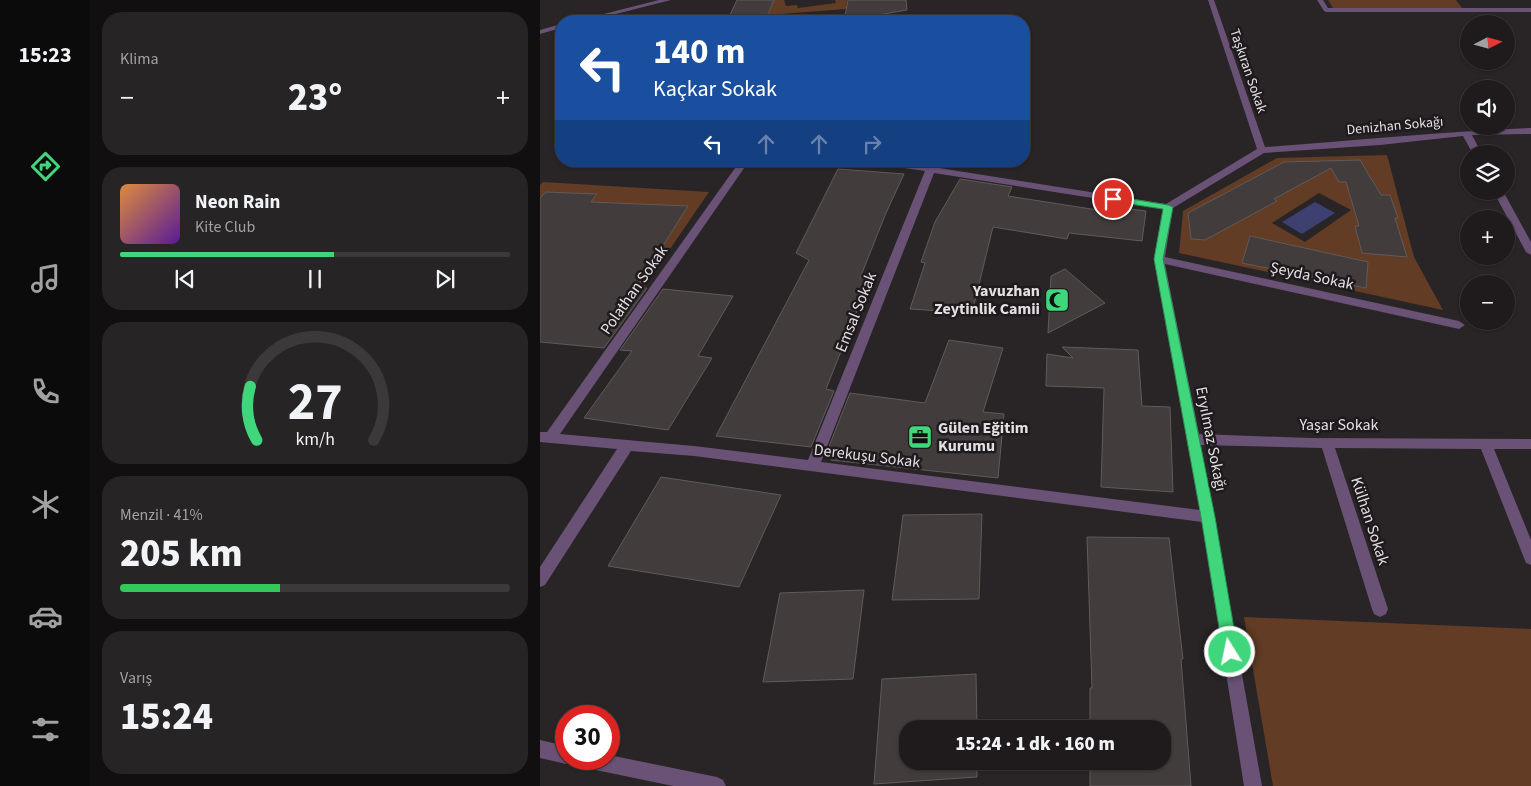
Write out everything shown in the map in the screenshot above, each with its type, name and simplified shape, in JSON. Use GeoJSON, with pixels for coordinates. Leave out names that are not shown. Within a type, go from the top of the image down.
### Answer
{"type":"FeatureCollection","features":[{"type":"Feature","properties":{"kind":"street"},"geometry":{"type":"LineString","coordinates":[[605,15],[668,0]]}},
{"type":"Feature","properties":{"kind":"street","name":"Taşkıran Sokak"},"geometry":{"type":"LineString","coordinates":[[1211,0],[1262,150]]}},
{"type":"Feature","properties":{"kind":"street"},"geometry":{"type":"LineString","coordinates":[[1320,0],[1326,10],[1531,10]]}},
{"type":"Feature","properties":{"kind":"street"},"geometry":{"type":"LineString","coordinates":[[540,32],[555,28]]}},
{"type":"Feature","properties":{"kind":"street","name":"Denizhan Sokağı"},"geometry":{"type":"LineString","coordinates":[[1515,131],[1531,130]]}},
{"type":"Feature","properties":{"kind":"street","name":"Denizhan Sokağı"},"geometry":{"type":"LineString","coordinates":[[1262,150],[1380,142],[1460,134]]}},
{"type":"Feature","properties":{"kind":"street"},"geometry":{"type":"LineString","coordinates":[[912,167],[1168,207],[1262,150]]}},
{"type":"Feature","properties":{"kind":"street","name":"Polathan Sokak"},"geometry":{"type":"LineString","coordinates":[[545,438],[741,167]]}},
{"type":"Feature","properties":{"kind":"street","name":"Emsal Sokak"},"geometry":{"type":"LineString","coordinates":[[812,466],[930,170]]}},
{"type":"Feature","properties":{"kind":"street"},"geometry":{"type":"LineString","coordinates":[[1503,200],[1531,252]]}},
{"type":"Feature","properties":{"kind":"street","name":"Eryılmaz Sokağı"},"geometry":{"type":"LineString","coordinates":[[1168,207],[1159,259],[1208,517],[1253,786]]}},
{"type":"Feature","properties":{"kind":"street","name":"Şeyda Sokak"},"geometry":{"type":"LineString","coordinates":[[1159,259],[1459,325]]}},
{"type":"Feature","properties":{"kind":"street","name":"Derekuşu Sokak"},"geometry":{"type":"LineString","coordinates":[[545,438],[694,451],[1208,517]]}},
{"type":"Feature","properties":{"kind":"street","name":"Yaşar Sokak"},"geometry":{"type":"LineString","coordinates":[[1193,439],[1327,443],[1531,444]]}},
{"type":"Feature","properties":{"kind":"street","name":"Külhan Sokak"},"geometry":{"type":"LineString","coordinates":[[1327,443],[1380,609]]}},
{"type":"Feature","properties":{"kind":"street"},"geometry":{"type":"LineString","coordinates":[[1485,443],[1531,558]]}},
{"type":"Feature","properties":{"kind":"street"},"geometry":{"type":"LineString","coordinates":[[540,580],[626,446]]}},
{"type":"Feature","properties":{"kind":"street"},"geometry":{"type":"LineString","coordinates":[[540,749],[555,752]]}},
{"type":"Feature","properties":{"kind":"street"},"geometry":{"type":"LineString","coordinates":[[620,766],[717,786]]}},
{"type":"Feature","properties":{"kind":"shaded area"},"geometry":{"type":"Polygon","coordinates":[[[774,0],[784,0],[786,6],[797,5],[798,8],[836,3],[835,0],[847,0],[846,9],[768,15],[774,0]]]}},
{"type":"Feature","properties":{"kind":"shaded area"},"geometry":{"type":"Polygon","coordinates":[[[1328,0],[1456,0],[1462,8],[1333,8],[1328,0]]]}},
{"type":"Feature","properties":{"kind":"shaded area"},"geometry":{"type":"Polygon","coordinates":[[[1387,155],[1414,257],[1443,310],[1179,253],[1183,211],[1277,158],[1387,155]],[[1319,193],[1272,223],[1305,242],[1351,210],[1319,193]]]}},
{"type":"Feature","properties":{"kind":"shaded area"},"geometry":{"type":"Polygon","coordinates":[[[543,182],[709,192],[644,287],[540,280],[540,185],[543,182]]]}},
{"type":"Feature","properties":{"kind":"shaded area"},"geometry":{"type":"Polygon","coordinates":[[[1244,617],[1531,629],[1531,786],[1273,786],[1244,617]]]}},
{"type":"Feature","properties":{"kind":"water"},"geometry":{"type":"Polygon","coordinates":[[[1315,202],[1335,213],[1302,234],[1282,222],[1315,202]]]}},
{"type":"Feature","properties":{"kind":"building"},"geometry":{"type":"Polygon","coordinates":[[[737,0],[774,0],[768,15],[730,15],[737,0]]]}},
{"type":"Feature","properties":{"kind":"building"},"geometry":{"type":"Polygon","coordinates":[[[848,0],[906,0],[907,10],[878,15],[845,15],[848,0]]]}},
{"type":"Feature","properties":{"kind":"building"},"geometry":{"type":"Polygon","coordinates":[[[1360,160],[1381,195],[1390,195],[1398,218],[1395,218],[1407,257],[1362,253],[1355,226],[1359,226],[1346,182],[1339,182],[1331,168],[1274,199],[1277,201],[1205,240],[1191,239],[1188,213],[1284,162],[1360,160]]]}},
{"type":"Feature","properties":{"kind":"building"},"geometry":{"type":"Polygon","coordinates":[[[838,169],[904,174],[860,278],[870,279],[826,389],[834,391],[811,447],[716,436],[809,260],[796,253],[838,169]]]}},
{"type":"Feature","properties":{"kind":"building"},"geometry":{"type":"Polygon","coordinates":[[[960,179],[1012,187],[1008,196],[1104,211],[1105,206],[1146,211],[1142,241],[1069,233],[1067,239],[993,227],[972,313],[910,309],[925,263],[921,262],[935,222],[960,179]]]}},
{"type":"Feature","properties":{"kind":"building"},"geometry":{"type":"Polygon","coordinates":[[[546,192],[597,194],[591,202],[688,206],[637,287],[647,288],[604,348],[540,342],[540,198],[546,192]]]}},
{"type":"Feature","properties":{"kind":"building"},"geometry":{"type":"Polygon","coordinates":[[[1250,236],[1368,262],[1366,288],[1242,263],[1250,236]]]}},
{"type":"Feature","properties":{"kind":"building","name":"Yavuzhan Zeytinlik Camii"},"geometry":{"type":"Polygon","coordinates":[[[1065,269],[1105,303],[1048,333],[1051,276],[1065,269]]]}},
{"type":"Feature","properties":{"kind":"building"},"geometry":{"type":"Polygon","coordinates":[[[663,289],[733,296],[698,356],[712,358],[668,430],[584,418],[632,351],[620,350],[663,289]]]}},
{"type":"Feature","properties":{"kind":"building","name":"Gülen Eği̇ti̇m Kurumu"},"geometry":{"type":"Polygon","coordinates":[[[949,340],[1003,348],[983,412],[1004,414],[998,478],[831,460],[834,450],[828,449],[850,393],[925,403],[949,340]]]}},
{"type":"Feature","properties":{"kind":"building"},"geometry":{"type":"Polygon","coordinates":[[[1062,347],[1138,350],[1142,406],[1170,407],[1173,492],[1101,487],[1104,388],[1046,386],[1047,354],[1073,358],[1062,347]]]}},
{"type":"Feature","properties":{"kind":"building"},"geometry":{"type":"Polygon","coordinates":[[[661,477],[781,495],[739,587],[608,566],[661,477]]]}},
{"type":"Feature","properties":{"kind":"building"},"geometry":{"type":"Polygon","coordinates":[[[982,514],[979,599],[892,600],[903,515],[982,514]]]}},
{"type":"Feature","properties":{"kind":"building"},"geometry":{"type":"Polygon","coordinates":[[[1087,537],[1169,538],[1183,659],[1181,659],[1191,786],[1090,786],[1090,770],[1171,770],[1171,720],[1090,720],[1090,688],[1092,688],[1087,537]]]}},
{"type":"Feature","properties":{"kind":"building"},"geometry":{"type":"Polygon","coordinates":[[[864,590],[853,679],[763,682],[780,593],[864,590]]]}},
{"type":"Feature","properties":{"kind":"building"},"geometry":{"type":"Polygon","coordinates":[[[976,674],[977,720],[899,720],[899,770],[977,770],[977,777],[874,784],[882,679],[976,674]]]}},
{"type":"Feature","properties":{"kind":"place","name":"Yavuzhan Zeytinlik Camii"},"geometry":{"type":"Point","coordinates":[1057,300]}},
{"type":"Feature","properties":{"kind":"place","name":"Gülen Eği̇ti̇m Kurumu"},"geometry":{"type":"Point","coordinates":[920,437]}},
{"type":"Feature","properties":{"kind":"route"},"geometry":{"type":"LineString","coordinates":[[1113,199],[1168,207],[1159,259],[1208,517],[1230,652]]}}]}
